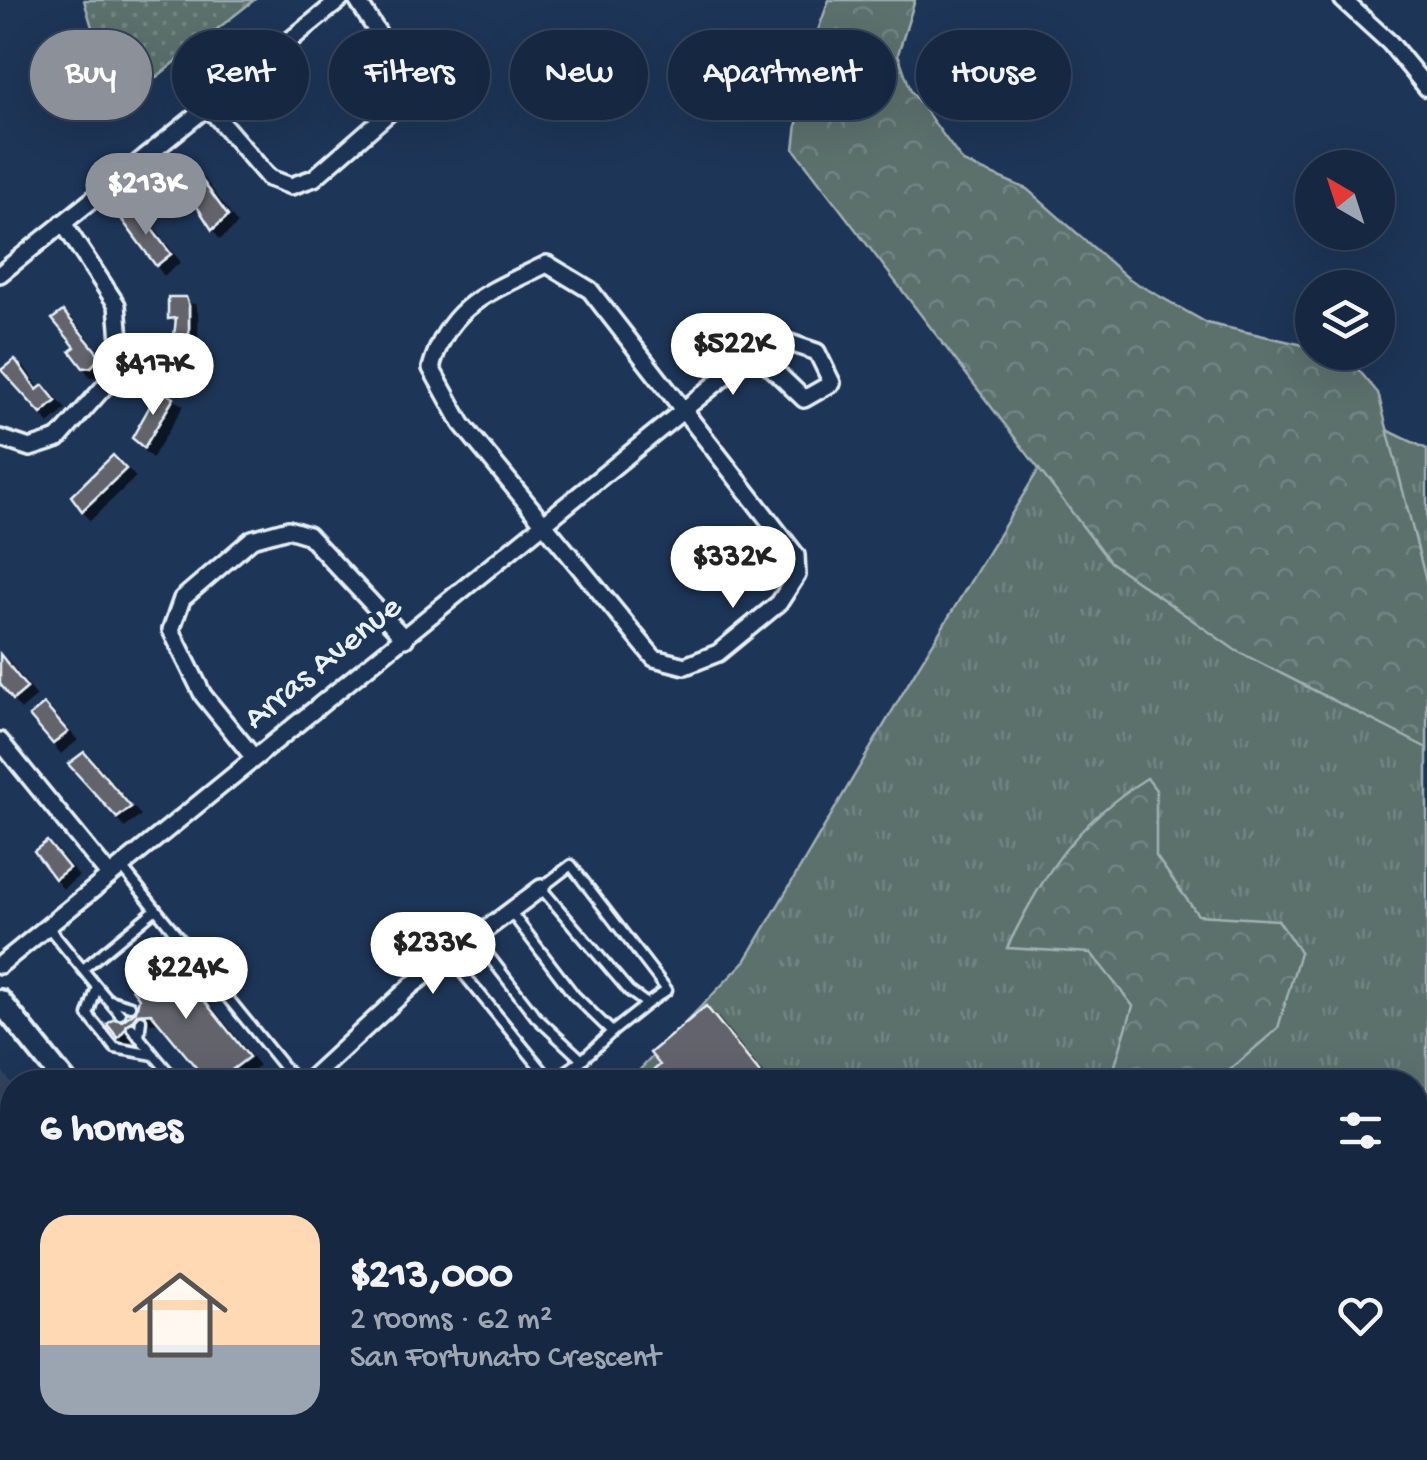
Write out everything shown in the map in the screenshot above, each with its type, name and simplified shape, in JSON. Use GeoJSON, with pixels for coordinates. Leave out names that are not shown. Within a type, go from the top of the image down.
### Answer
{"type":"FeatureCollection","features":[{"type":"Feature","properties":{"kind":"street"},"geometry":{"type":"LineString","coordinates":[[304,30],[340,0]]}},
{"type":"Feature","properties":{"kind":"street"},"geometry":{"type":"LineString","coordinates":[[219,120],[269,178],[291,186],[314,178],[392,110],[400,68],[357,0]]}},
{"type":"Feature","properties":{"kind":"street"},"geometry":{"type":"LineString","coordinates":[[1343,0],[1390,43],[1427,88]]}},
{"type":"Feature","properties":{"kind":"street"},"geometry":{"type":"LineString","coordinates":[[0,274],[194,120]]}},
{"type":"Feature","properties":{"kind":"street"},"geometry":{"type":"LineString","coordinates":[[0,438],[30,448],[58,439],[112,378],[122,351],[117,305],[64,222]]}},
{"type":"Feature","properties":{"kind":"street"},"geometry":{"type":"LineString","coordinates":[[547,264],[590,290],[683,408],[796,554],[796,576],[779,603],[718,653],[685,666],[654,658],[462,424],[431,368],[440,336],[476,299],[547,264]]}},
{"type":"Feature","properties":{"kind":"street"},"geometry":{"type":"LineString","coordinates":[[784,342],[817,352],[832,383],[804,399],[755,352],[784,342]]}},
{"type":"Feature","properties":{"kind":"street","name":"Arras Avenue"},"geometry":{"type":"LineString","coordinates":[[0,964],[755,352]]}},
{"type":"Feature","properties":{"kind":"street"},"geometry":{"type":"LineString","coordinates":[[254,758],[203,695],[170,630],[182,600],[252,539],[288,529],[308,535],[404,639]]}},
{"type":"Feature","properties":{"kind":"street"},"geometry":{"type":"LineString","coordinates":[[0,741],[115,870]]}},
{"type":"Feature","properties":{"kind":"street"},"geometry":{"type":"LineString","coordinates":[[320,1070],[410,986],[541,888]]}},
{"type":"Feature","properties":{"kind":"street"},"geometry":{"type":"LineString","coordinates":[[0,1001],[55,1070]]}},
{"type":"Feature","properties":{"kind":"lane"},"geometry":{"type":"LineString","coordinates":[[568,1070],[668,990],[570,865],[541,888],[629,991],[647,1004]]}},
{"type":"Feature","properties":{"kind":"lane"},"geometry":{"type":"LineString","coordinates":[[115,870],[156,909],[286,1070]]}},
{"type":"Feature","properties":{"kind":"lane"},"geometry":{"type":"LineString","coordinates":[[82,969],[156,909]]}},
{"type":"Feature","properties":{"kind":"lane"},"geometry":{"type":"LineString","coordinates":[[510,911],[574,995],[612,1032]]}},
{"type":"Feature","properties":{"kind":"lane"},"geometry":{"type":"LineString","coordinates":[[48,926],[120,1014]]}},
{"type":"Feature","properties":{"kind":"lane"},"geometry":{"type":"LineString","coordinates":[[474,937],[536,1017],[582,1060]]}},
{"type":"Feature","properties":{"kind":"lane"},"geometry":{"type":"LineString","coordinates":[[449,956],[542,1070]]}},
{"type":"Feature","properties":{"kind":"lane"},"geometry":{"type":"LineString","coordinates":[[98,987],[88,1015],[115,1048],[154,1056]]}},
{"type":"Feature","properties":{"kind":"lane"},"geometry":{"type":"LineString","coordinates":[[108,999],[130,1006]]}},
{"type":"Feature","properties":{"kind":"lane"},"geometry":{"type":"LineString","coordinates":[[139,1037],[141,1020]]}},
{"type":"Feature","properties":{"kind":"lane"},"geometry":{"type":"LineString","coordinates":[[494,1034],[506,1026]]}},
{"type":"Feature","properties":{"kind":"lane"},"geometry":{"type":"LineString","coordinates":[[132,1028],[166,1070]]}},
{"type":"Feature","properties":{"kind":"green space"},"geometry":{"type":"Polygon","coordinates":[[[84,0],[254,0],[216,30],[172,30],[172,65],[152,81],[152,30],[93,30],[84,0]]]}},
{"type":"Feature","properties":{"kind":"green space"},"geometry":{"type":"Polygon","coordinates":[[[829,0],[915,0],[898,54],[916,98],[916,120],[932,120],[963,162],[1027,189],[1129,279],[1207,323],[1295,343],[1295,370],[1359,370],[1378,393],[1427,585],[1427,748],[1235,650],[1110,562],[794,149],[797,120],[896,120],[896,30],[818,30],[829,0]]]}},
{"type":"Feature","properties":{"kind":"green space"},"geometry":{"type":"Polygon","coordinates":[[[1136,310],[1427,449],[1427,1070],[640,1070],[746,960],[914,674],[1136,310]]]}},
{"type":"Feature","properties":{"kind":"green space"},"geometry":{"type":"Polygon","coordinates":[[[1147,778],[1156,790],[1156,856],[1198,915],[1278,920],[1300,952],[1278,1028],[1230,1070],[1114,1070],[1133,1006],[1091,953],[1007,948],[1048,873],[1081,832],[1147,778]]]}},
{"type":"Feature","properties":{"kind":"building"},"geometry":{"type":"Polygon","coordinates":[[[196,172],[228,216],[212,230],[182,183],[196,172]]]}},
{"type":"Feature","properties":{"kind":"building"},"geometry":{"type":"Polygon","coordinates":[[[136,209],[171,254],[156,266],[122,220],[136,209]]]}},
{"type":"Feature","properties":{"kind":"building"},"geometry":{"type":"Polygon","coordinates":[[[168,297],[186,297],[189,356],[172,356],[176,318],[168,319],[168,297]]]}},
{"type":"Feature","properties":{"kind":"building"},"geometry":{"type":"Polygon","coordinates":[[[63,311],[101,357],[91,367],[83,368],[70,351],[75,347],[52,319],[63,311]]]}},
{"type":"Feature","properties":{"kind":"building"},"geometry":{"type":"Polygon","coordinates":[[[15,359],[37,390],[43,385],[56,401],[41,414],[1,370],[15,359]]]}},
{"type":"Feature","properties":{"kind":"building"},"geometry":{"type":"Polygon","coordinates":[[[159,390],[174,398],[144,448],[132,438],[159,390]]]}},
{"type":"Feature","properties":{"kind":"building"},"geometry":{"type":"Polygon","coordinates":[[[113,455],[126,469],[82,511],[71,496],[113,455]]]}},
{"type":"Feature","properties":{"kind":"building"},"geometry":{"type":"Polygon","coordinates":[[[0,654],[27,688],[13,700],[0,684],[0,654]]]}},
{"type":"Feature","properties":{"kind":"building"},"geometry":{"type":"Polygon","coordinates":[[[44,704],[68,732],[53,744],[29,716],[44,704]]]}},
{"type":"Feature","properties":{"kind":"building"},"geometry":{"type":"Polygon","coordinates":[[[84,752],[131,807],[117,818],[68,764],[84,752]]]}},
{"type":"Feature","properties":{"kind":"building"},"geometry":{"type":"Polygon","coordinates":[[[47,841],[69,868],[55,879],[34,851],[47,841]]]}},
{"type":"Feature","properties":{"kind":"building"},"geometry":{"type":"Polygon","coordinates":[[[170,958],[249,1057],[232,1070],[198,1070],[151,1013],[137,1014],[118,1038],[107,1024],[114,1019],[122,1021],[136,1011],[139,998],[132,989],[170,958]]]}},
{"type":"Feature","properties":{"kind":"building"},"geometry":{"type":"Polygon","coordinates":[[[706,1006],[757,1070],[654,1070],[660,1065],[650,1053],[706,1006]]]}}]}
